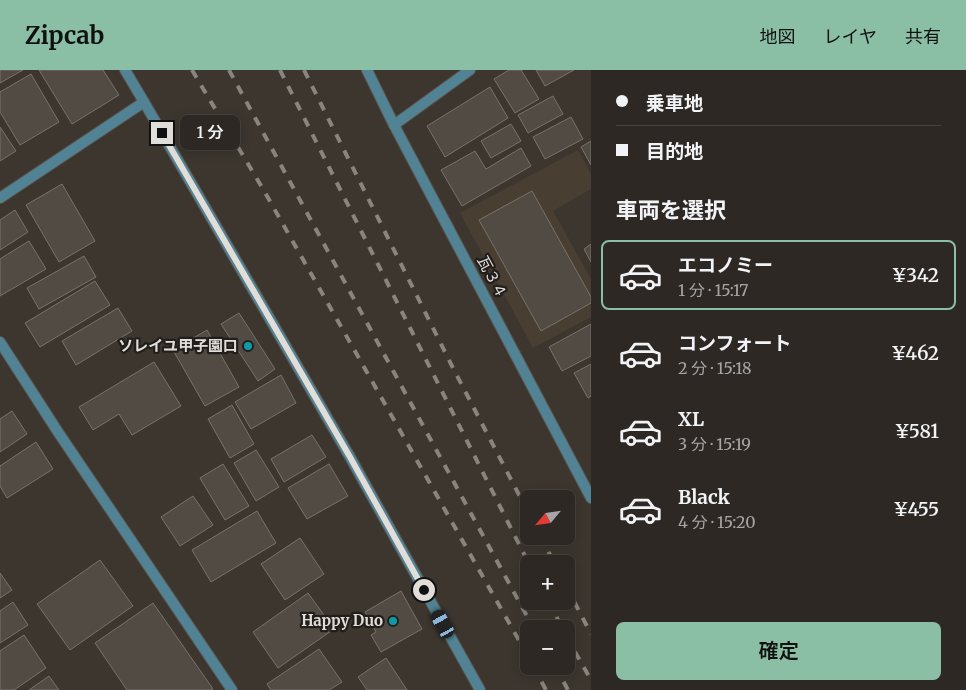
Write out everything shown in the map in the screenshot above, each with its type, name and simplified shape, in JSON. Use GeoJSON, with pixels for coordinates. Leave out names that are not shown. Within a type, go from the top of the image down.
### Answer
{"type":"FeatureCollection","features":[{"type":"Feature","properties":{"kind":"street"},"geometry":{"type":"LineString","coordinates":[[125,70],[350,457],[480,690]]}},
{"type":"Feature","properties":{"kind":"street","name":"瓦３４"},"geometry":{"type":"LineString","coordinates":[[367,70],[394,125],[591,498]]}},
{"type":"Feature","properties":{"kind":"street"},"geometry":{"type":"LineString","coordinates":[[394,125],[470,70]]}},
{"type":"Feature","properties":{"kind":"street"},"geometry":{"type":"LineString","coordinates":[[0,198],[144,102]]}},
{"type":"Feature","properties":{"kind":"street"},"geometry":{"type":"LineString","coordinates":[[0,342],[63,440],[232,690]]}},
{"type":"Feature","properties":{"kind":"shaded area"},"geometry":{"type":"Polygon","coordinates":[[[578,150],[591,174],[591,189],[553,211],[591,279],[591,317],[533,348],[460,213],[578,150]]]}},
{"type":"Feature","properties":{"kind":"building"},"geometry":{"type":"Polygon","coordinates":[[[0,70],[23,70],[0,83],[0,70]]]}},
{"type":"Feature","properties":{"kind":"building"},"geometry":{"type":"Polygon","coordinates":[[[39,70],[103,70],[119,95],[72,124],[39,70]]]}},
{"type":"Feature","properties":{"kind":"building"},"geometry":{"type":"Polygon","coordinates":[[[509,70],[521,70],[539,99],[515,113],[494,79],[509,70]]]}},
{"type":"Feature","properties":{"kind":"building"},"geometry":{"type":"Polygon","coordinates":[[[536,70],[574,70],[545,86],[536,70]]]}},
{"type":"Feature","properties":{"kind":"building"},"geometry":{"type":"Polygon","coordinates":[[[31,74],[59,122],[20,145],[0,112],[0,92],[31,74]]]}},
{"type":"Feature","properties":{"kind":"building"},"geometry":{"type":"Polygon","coordinates":[[[490,87],[508,118],[445,157],[427,126],[490,87]]]}},
{"type":"Feature","properties":{"kind":"building"},"geometry":{"type":"Polygon","coordinates":[[[553,96],[563,114],[528,133],[518,115],[553,96]]]}},
{"type":"Feature","properties":{"kind":"building"},"geometry":{"type":"Polygon","coordinates":[[[571,117],[583,139],[545,159],[533,137],[571,117]]]}},
{"type":"Feature","properties":{"kind":"building"},"geometry":{"type":"Polygon","coordinates":[[[511,124],[521,141],[491,158],[481,141],[511,124]]]}},
{"type":"Feature","properties":{"kind":"building"},"geometry":{"type":"Polygon","coordinates":[[[0,127],[16,151],[0,161],[0,127]]]}},
{"type":"Feature","properties":{"kind":"building"},"geometry":{"type":"Polygon","coordinates":[[[591,141],[591,165],[581,147],[591,141]]]}},
{"type":"Feature","properties":{"kind":"building"},"geometry":{"type":"Polygon","coordinates":[[[521,148],[531,166],[462,206],[441,170],[475,151],[486,169],[521,148]]]}},
{"type":"Feature","properties":{"kind":"building"},"geometry":{"type":"Polygon","coordinates":[[[62,184],[95,241],[59,262],[26,205],[62,184]]]}},
{"type":"Feature","properties":{"kind":"building"},"geometry":{"type":"Polygon","coordinates":[[[532,191],[591,297],[591,303],[541,331],[479,220],[532,191]]]}},
{"type":"Feature","properties":{"kind":"building"},"geometry":{"type":"Polygon","coordinates":[[[15,210],[28,232],[0,250],[0,220],[15,210]]]}},
{"type":"Feature","properties":{"kind":"building"},"geometry":{"type":"Polygon","coordinates":[[[29,241],[46,269],[0,296],[0,259],[29,241]]]}},
{"type":"Feature","properties":{"kind":"building"},"geometry":{"type":"Polygon","coordinates":[[[591,244],[591,262],[584,249],[591,244]]]}},
{"type":"Feature","properties":{"kind":"building"},"geometry":{"type":"Polygon","coordinates":[[[84,256],[96,277],[39,309],[27,288],[84,256]]]}},
{"type":"Feature","properties":{"kind":"building"},"geometry":{"type":"Polygon","coordinates":[[[95,281],[110,305],[40,347],[25,323],[95,281]]]}},
{"type":"Feature","properties":{"kind":"building"},"geometry":{"type":"Polygon","coordinates":[[[118,308],[132,331],[76,365],[62,341],[118,308]]]}},
{"type":"Feature","properties":{"kind":"building","name":"ソレイユ甲子園口"},"geometry":{"type":"Polygon","coordinates":[[[239,313],[275,369],[258,381],[221,324],[239,313]]]}},
{"type":"Feature","properties":{"kind":"building"},"geometry":{"type":"Polygon","coordinates":[[[591,324],[591,356],[562,371],[549,347],[591,324]]]}},
{"type":"Feature","properties":{"kind":"building"},"geometry":{"type":"Polygon","coordinates":[[[207,330],[239,387],[205,406],[173,350],[207,330]]]}},
{"type":"Feature","properties":{"kind":"building"},"geometry":{"type":"Polygon","coordinates":[[[154,362],[181,406],[132,435],[119,414],[93,430],[79,407],[154,362]]]}},
{"type":"Feature","properties":{"kind":"building"},"geometry":{"type":"Polygon","coordinates":[[[591,364],[591,396],[588,398],[574,373],[591,364]]]}},
{"type":"Feature","properties":{"kind":"building"},"geometry":{"type":"Polygon","coordinates":[[[281,375],[296,403],[251,429],[235,402],[281,375]]]}},
{"type":"Feature","properties":{"kind":"building"},"geometry":{"type":"Polygon","coordinates":[[[232,405],[254,444],[230,458],[208,419],[232,405]]]}},
{"type":"Feature","properties":{"kind":"building"},"geometry":{"type":"Polygon","coordinates":[[[12,411],[27,434],[0,452],[0,419],[12,411]]]}},
{"type":"Feature","properties":{"kind":"building"},"geometry":{"type":"Polygon","coordinates":[[[312,435],[326,457],[284,482],[271,459],[312,435]]]}},
{"type":"Feature","properties":{"kind":"building"},"geometry":{"type":"Polygon","coordinates":[[[36,442],[53,469],[7,498],[0,486],[0,466],[36,442]]]}},
{"type":"Feature","properties":{"kind":"building"},"geometry":{"type":"Polygon","coordinates":[[[256,450],[279,487],[256,501],[234,463],[256,450]]]}},
{"type":"Feature","properties":{"kind":"building"},"geometry":{"type":"Polygon","coordinates":[[[223,464],[249,506],[225,520],[200,478],[223,464]]]}},
{"type":"Feature","properties":{"kind":"building"},"geometry":{"type":"Polygon","coordinates":[[[329,464],[348,496],[307,519],[288,488],[329,464]]]}},
{"type":"Feature","properties":{"kind":"building"},"geometry":{"type":"Polygon","coordinates":[[[193,496],[213,525],[180,546],[161,517],[193,496]]]}},
{"type":"Feature","properties":{"kind":"building"},"geometry":{"type":"Polygon","coordinates":[[[257,511],[276,543],[211,582],[192,550],[257,511]]]}},
{"type":"Feature","properties":{"kind":"building"},"geometry":{"type":"Polygon","coordinates":[[[300,538],[324,574],[285,600],[261,564],[300,538]]]}},
{"type":"Feature","properties":{"kind":"building"},"geometry":{"type":"Polygon","coordinates":[[[100,560],[133,606],[70,650],[37,604],[100,560]]]}},
{"type":"Feature","properties":{"kind":"building"},"geometry":{"type":"Polygon","coordinates":[[[0,573],[12,590],[0,598],[0,573]]]}},
{"type":"Feature","properties":{"kind":"building","name":"Happy Duo"},"geometry":{"type":"Polygon","coordinates":[[[401,591],[422,629],[381,652],[371,635],[376,632],[365,612],[401,591]]]}},
{"type":"Feature","properties":{"kind":"building"},"geometry":{"type":"Polygon","coordinates":[[[308,593],[334,629],[278,668],[253,632],[308,593]]]}},
{"type":"Feature","properties":{"kind":"building"},"geometry":{"type":"Polygon","coordinates":[[[13,602],[28,625],[0,643],[0,611],[13,602]]]}},
{"type":"Feature","properties":{"kind":"building"},"geometry":{"type":"Polygon","coordinates":[[[153,603],[213,689],[127,690],[95,643],[153,603]]]}},
{"type":"Feature","properties":{"kind":"building"},"geometry":{"type":"Polygon","coordinates":[[[24,635],[46,668],[14,690],[0,690],[0,651],[24,635]]]}},
{"type":"Feature","properties":{"kind":"building"},"geometry":{"type":"Polygon","coordinates":[[[319,649],[342,682],[329,690],[271,690],[267,684],[319,649]]]}},
{"type":"Feature","properties":{"kind":"building"},"geometry":{"type":"Polygon","coordinates":[[[386,658],[407,690],[367,690],[358,677],[386,658]]]}},
{"type":"Feature","properties":{"kind":"building"},"geometry":{"type":"Polygon","coordinates":[[[49,676],[59,690],[29,690],[49,676]]]}},
{"type":"Feature","properties":{"kind":"railway"},"geometry":{"type":"LineString","coordinates":[[192,70],[263,189],[520,642]]}},
{"type":"Feature","properties":{"kind":"railway"},"geometry":{"type":"LineString","coordinates":[[229,70],[529,620]]}},
{"type":"Feature","properties":{"kind":"railway"},"geometry":{"type":"LineString","coordinates":[[280,70],[524,555]]}},
{"type":"Feature","properties":{"kind":"railway"},"geometry":{"type":"LineString","coordinates":[[304,70],[453,368],[520,497]]}},
{"type":"Feature","properties":{"kind":"railway"},"geometry":{"type":"LineString","coordinates":[[545,545],[550,555]]}},
{"type":"Feature","properties":{"kind":"railway"},"geometry":{"type":"LineString","coordinates":[[575,603],[591,634]]}},
{"type":"Feature","properties":{"kind":"railway"},"geometry":{"type":"LineString","coordinates":[[553,610],[558,620]]}},
{"type":"Feature","properties":{"kind":"railway"},"geometry":{"type":"LineString","coordinates":[[575,652],[591,680]]}},
{"type":"Feature","properties":{"kind":"railway"},"geometry":{"type":"LineString","coordinates":[[538,675],[546,690]]}},
{"type":"Feature","properties":{"kind":"railway"},"geometry":{"type":"LineString","coordinates":[[560,675],[568,690]]}},
{"type":"Feature","properties":{"kind":"place","name":"ソレイユ甲子園口"},"geometry":{"type":"Point","coordinates":[248,346]}},
{"type":"Feature","properties":{"kind":"place","name":"Happy Duo"},"geometry":{"type":"Point","coordinates":[393,621]}},
{"type":"Feature","properties":{"kind":"route"},"geometry":{"type":"LineString","coordinates":[[162,133],[350,457],[424,590]]}}]}
